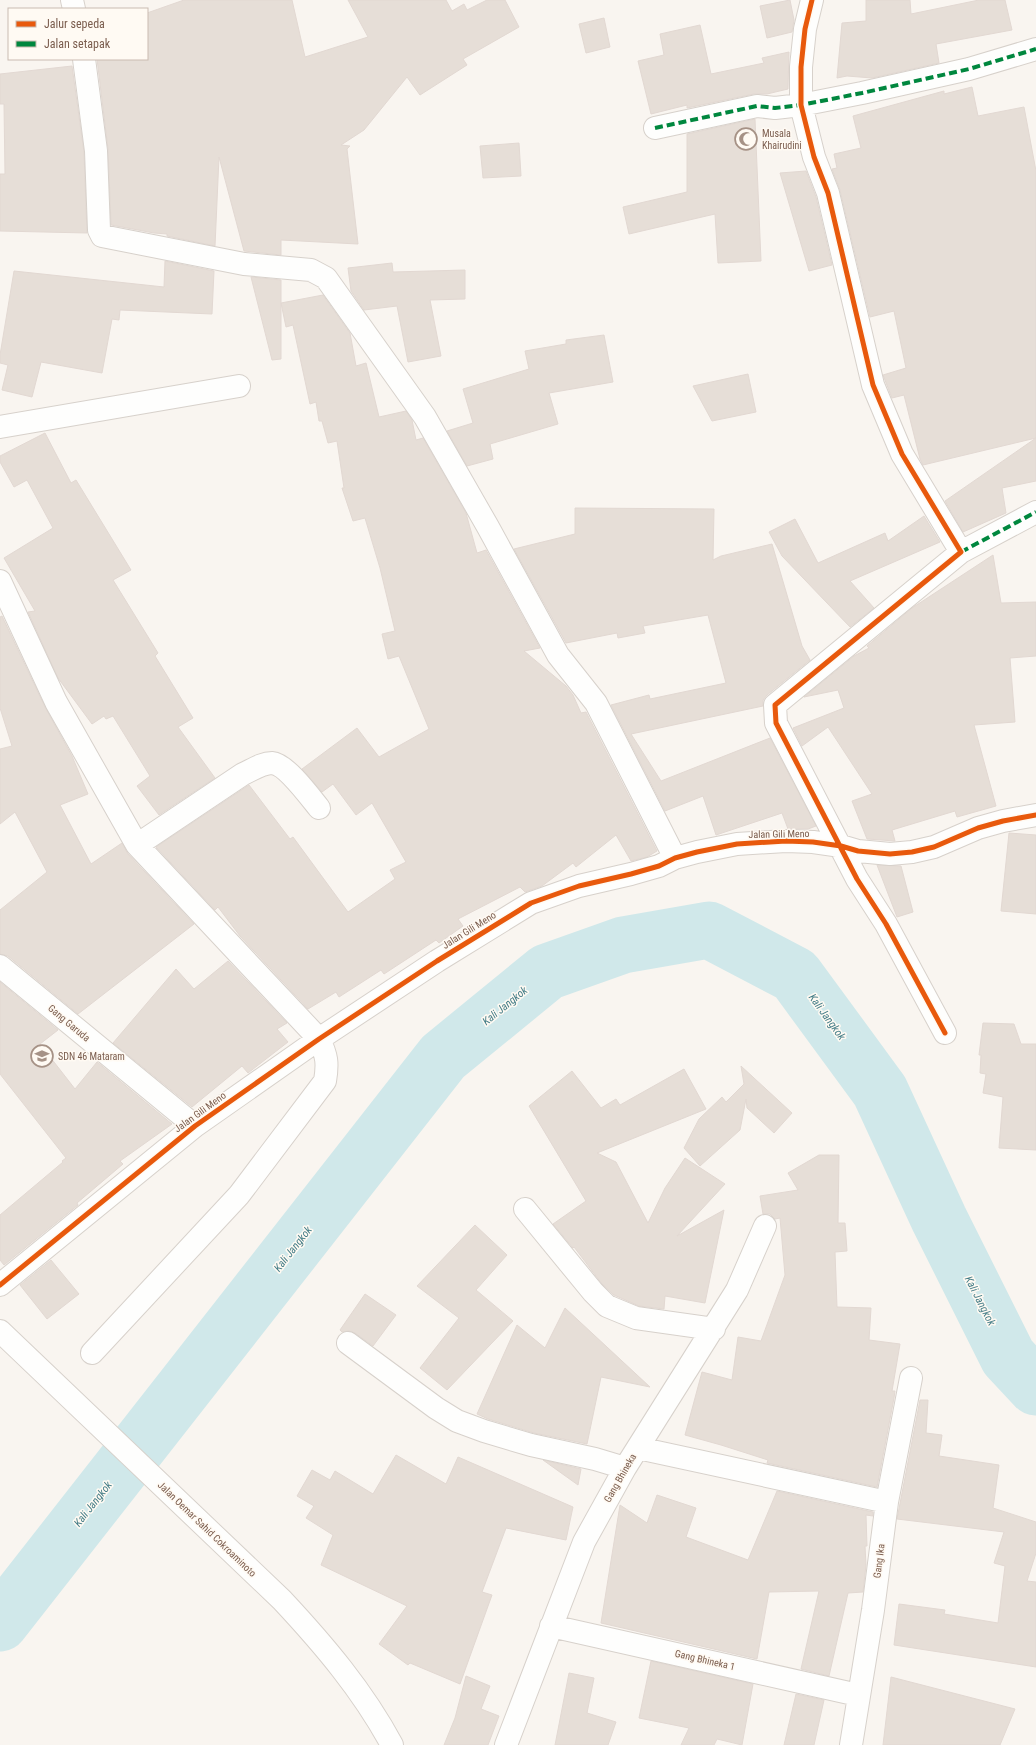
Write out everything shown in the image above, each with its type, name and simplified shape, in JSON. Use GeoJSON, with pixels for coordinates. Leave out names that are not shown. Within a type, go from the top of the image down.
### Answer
{"type":"FeatureCollection","features":[{"type":"Feature","properties":{"kind":"street"},"geometry":{"type":"LineString","coordinates":[[812,0],[805,29],[801,68],[801,105],[814,157],[828,193],[873,385],[902,454],[961,552]]}},
{"type":"Feature","properties":{"kind":"street"},"geometry":{"type":"LineString","coordinates":[[655,128],[757,106],[775,108],[801,105],[969,69],[1036,49]]}},
{"type":"Feature","properties":{"kind":"street"},"geometry":{"type":"LineString","coordinates":[[84,60],[96,151],[99,230],[102,236],[244,264],[311,270],[326,278],[425,417],[488,527],[558,655],[596,703],[674,858]]}},
{"type":"Feature","properties":{"kind":"street"},"geometry":{"type":"LineString","coordinates":[[0,427],[239,386]]}},
{"type":"Feature","properties":{"kind":"street"},"geometry":{"type":"LineString","coordinates":[[945,1033],[886,924],[857,879],[776,723],[775,705],[961,552],[1036,512]]}},
{"type":"Feature","properties":{"kind":"street"},"geometry":{"type":"LineString","coordinates":[[0,581],[56,702],[137,845],[319,1039],[326,1053],[328,1066],[325,1081],[239,1196],[92,1353]]}},
{"type":"Feature","properties":{"kind":"street"},"geometry":{"type":"LineString","coordinates":[[137,845],[243,774],[262,765],[274,763],[283,767],[320,808]]}},
{"type":"Feature","properties":{"kind":"street","name":"Jalan Gili Meno"},"geometry":{"type":"LineString","coordinates":[[0,1285],[195,1126],[319,1039],[437,961],[531,903],[579,886],[631,874],[659,866],[674,858],[715,848],[759,842],[806,842],[841,846],[858,851],[890,854],[912,852],[934,847],[984,826],[1036,815]]}},
{"type":"Feature","properties":{"kind":"street","name":"Gang Garuda"},"geometry":{"type":"LineString","coordinates":[[0,966],[195,1126]]}},
{"type":"Feature","properties":{"kind":"street"},"geometry":{"type":"LineString","coordinates":[[525,1209],[593,1292],[607,1306],[636,1318],[714,1329]]}},
{"type":"Feature","properties":{"kind":"street","name":"Gang Bhineka"},"geometry":{"type":"LineString","coordinates":[[506,1745],[584,1542],[625,1468],[714,1329],[737,1290],[765,1226]]}},
{"type":"Feature","properties":{"kind":"street","name":"Jalan Oemar Sahid Cokroaminoto"},"geometry":{"type":"LineString","coordinates":[[0,1331],[282,1600],[316,1637],[354,1684],[392,1745]]}},
{"type":"Feature","properties":{"kind":"street"},"geometry":{"type":"LineString","coordinates":[[348,1343],[436,1408],[457,1421],[531,1445],[595,1459],[625,1468]]}},
{"type":"Feature","properties":{"kind":"street","name":"Gang Ika"},"geometry":{"type":"LineString","coordinates":[[851,1745],[873,1610],[887,1502],[911,1378]]}},
{"type":"Feature","properties":{"kind":"street"},"geometry":{"type":"LineString","coordinates":[[638,1448],[887,1502]]}},
{"type":"Feature","properties":{"kind":"street","name":"Gang Bhineka 1"},"geometry":{"type":"LineString","coordinates":[[551,1626],[858,1695]]}},
{"type":"Feature","properties":{"kind":"building"},"geometry":{"type":"Polygon","coordinates":[[[184,0],[292,0],[305,57],[368,37],[348,0],[446,0],[452,11],[464,4],[467,10],[487,0],[505,0],[519,27],[463,59],[467,65],[420,95],[407,77],[364,130],[341,145],[350,146],[347,149],[358,244],[281,240],[281,255],[244,251],[219,157],[215,246],[167,236],[167,234],[111,225],[108,149],[97,60],[148,60],[148,13],[184,0]]]}},
{"type":"Feature","properties":{"kind":"building"},"geometry":{"type":"Polygon","coordinates":[[[790,0],[794,20],[792,32],[767,38],[760,6],[790,0]]]}},
{"type":"Feature","properties":{"kind":"building"},"geometry":{"type":"Polygon","coordinates":[[[866,0],[910,0],[911,14],[979,0],[1005,0],[1012,30],[936,44],[939,63],[872,78],[847,76],[837,78],[842,23],[866,21],[866,0]]]}},
{"type":"Feature","properties":{"kind":"building"},"geometry":{"type":"Polygon","coordinates":[[[604,18],[610,47],[586,53],[579,24],[604,18]]]}},
{"type":"Feature","properties":{"kind":"building"},"geometry":{"type":"Polygon","coordinates":[[[700,25],[711,74],[764,63],[762,58],[789,52],[788,89],[767,94],[754,94],[687,108],[687,105],[651,114],[638,61],[664,55],[660,34],[700,25]]]}},
{"type":"Feature","properties":{"kind":"building"},"geometry":{"type":"Polygon","coordinates":[[[72,66],[84,152],[87,233],[0,231],[0,174],[5,174],[4,104],[0,104],[0,74],[72,66]]]}},
{"type":"Feature","properties":{"kind":"building"},"geometry":{"type":"Polygon","coordinates":[[[972,87],[978,116],[1024,107],[1036,171],[1036,438],[923,465],[920,459],[904,395],[892,398],[883,375],[906,368],[894,311],[870,317],[840,190],[832,169],[837,168],[834,154],[861,148],[853,116],[944,91],[944,94],[972,87]]]}},
{"type":"Feature","properties":{"kind":"building"},"geometry":{"type":"Polygon","coordinates":[[[755,119],[761,261],[718,263],[715,214],[629,234],[623,207],[687,192],[687,134],[755,119]]]}},
{"type":"Feature","properties":{"kind":"building"},"geometry":{"type":"Polygon","coordinates":[[[519,143],[521,176],[483,178],[480,146],[519,143]]]}},
{"type":"Feature","properties":{"kind":"building"},"geometry":{"type":"Polygon","coordinates":[[[806,171],[816,197],[832,265],[809,271],[780,173],[806,171]]]}},
{"type":"Feature","properties":{"kind":"building"},"geometry":{"type":"Polygon","coordinates":[[[165,261],[214,271],[212,314],[120,310],[119,320],[112,319],[102,373],[41,362],[32,397],[2,390],[8,365],[0,363],[0,355],[14,271],[164,287],[165,261]]]}},
{"type":"Feature","properties":{"kind":"building"},"geometry":{"type":"Polygon","coordinates":[[[392,263],[393,272],[465,270],[465,299],[430,300],[441,356],[408,362],[397,306],[364,310],[351,291],[348,268],[392,263]]]}},
{"type":"Feature","properties":{"kind":"building"},"geometry":{"type":"Polygon","coordinates":[[[251,277],[281,280],[281,359],[272,360],[251,277]]]}},
{"type":"Feature","properties":{"kind":"building"},"geometry":{"type":"Polygon","coordinates":[[[323,295],[350,333],[356,366],[366,363],[379,417],[406,411],[412,420],[416,440],[423,438],[466,513],[477,553],[486,550],[540,648],[524,651],[566,686],[573,695],[581,713],[586,712],[657,851],[647,857],[631,861],[616,835],[576,867],[573,863],[542,886],[525,892],[520,887],[458,919],[463,926],[439,943],[436,940],[384,974],[381,970],[339,997],[336,992],[308,1009],[240,936],[218,907],[215,910],[156,847],[249,785],[290,839],[293,837],[348,912],[395,879],[390,870],[406,862],[372,803],[356,815],[333,784],[322,792],[302,769],[357,728],[379,757],[429,729],[399,656],[388,659],[382,634],[395,631],[380,568],[365,518],[353,521],[342,488],[344,488],[337,441],[328,443],[322,421],[319,421],[316,402],[310,404],[293,325],[286,327],[281,303],[323,295]]]}},
{"type":"Feature","properties":{"kind":"building"},"geometry":{"type":"Polygon","coordinates":[[[604,335],[613,382],[549,393],[558,424],[490,444],[493,459],[467,466],[447,431],[473,423],[463,389],[529,369],[525,351],[566,344],[566,340],[604,335]]]}},
{"type":"Feature","properties":{"kind":"building"},"geometry":{"type":"Polygon","coordinates":[[[748,374],[756,412],[712,421],[693,386],[748,374]]]}},
{"type":"Feature","properties":{"kind":"building"},"geometry":{"type":"Polygon","coordinates":[[[45,433],[71,483],[76,480],[131,570],[113,580],[158,653],[155,656],[193,718],[178,727],[215,778],[159,815],[137,786],[150,776],[113,716],[106,719],[104,716],[92,724],[58,678],[28,612],[35,611],[4,558],[53,528],[27,480],[14,487],[0,462],[0,456],[45,433]]]}},
{"type":"Feature","properties":{"kind":"building"},"geometry":{"type":"Polygon","coordinates":[[[1036,438],[1036,481],[1002,488],[1006,513],[963,532],[945,501],[1036,438]]]}},
{"type":"Feature","properties":{"kind":"building"},"geometry":{"type":"Polygon","coordinates":[[[575,508],[714,509],[713,560],[721,556],[772,544],[802,646],[810,660],[767,695],[763,700],[763,706],[631,734],[661,781],[770,738],[816,826],[808,829],[788,829],[782,813],[716,835],[703,796],[665,811],[611,705],[649,695],[650,699],[726,683],[708,615],[643,626],[645,633],[618,638],[617,633],[566,643],[514,549],[575,534],[575,508]]]}},
{"type":"Feature","properties":{"kind":"building"},"geometry":{"type":"Polygon","coordinates":[[[924,516],[940,542],[850,581],[874,608],[850,627],[782,556],[769,532],[795,519],[818,563],[885,533],[888,541],[924,516]]]}},
{"type":"Feature","properties":{"kind":"building"},"geometry":{"type":"Polygon","coordinates":[[[993,555],[1001,603],[1036,602],[1036,656],[1010,658],[1015,722],[974,725],[996,806],[957,817],[955,811],[892,830],[895,841],[867,839],[852,801],[872,794],[828,727],[802,746],[793,728],[844,708],[838,690],[804,697],[854,656],[869,648],[867,646],[912,608],[993,555]]]}},
{"type":"Feature","properties":{"kind":"building"},"geometry":{"type":"Polygon","coordinates":[[[2,616],[45,707],[72,756],[88,794],[60,805],[91,864],[122,843],[128,854],[194,924],[78,1014],[8,956],[0,954],[0,910],[47,872],[15,812],[0,824],[0,749],[12,746],[0,708],[0,617],[2,616]]]}},
{"type":"Feature","properties":{"kind":"building"},"geometry":{"type":"Polygon","coordinates":[[[1009,833],[1036,835],[1036,914],[1001,911],[1009,833]]]}},
{"type":"Feature","properties":{"kind":"building"},"geometry":{"type":"Polygon","coordinates":[[[877,865],[901,866],[913,912],[897,917],[877,865]]]}},
{"type":"Feature","properties":{"kind":"building"},"geometry":{"type":"Polygon","coordinates":[[[228,961],[287,1023],[277,1029],[288,1042],[248,1073],[242,1066],[192,1107],[113,1043],[176,969],[194,989],[228,961]]]}},
{"type":"Feature","properties":{"kind":"building"},"geometry":{"type":"Polygon","coordinates":[[[0,982],[58,1030],[40,1044],[75,1089],[97,1062],[172,1124],[120,1161],[123,1164],[77,1203],[78,1205],[4,1265],[0,1260],[0,1215],[66,1158],[0,1074],[0,982]]]}},
{"type":"Feature","properties":{"kind":"building"},"geometry":{"type":"Polygon","coordinates":[[[983,1023],[1014,1024],[1021,1044],[1036,1044],[1036,1150],[999,1148],[1003,1097],[983,1093],[986,1074],[980,1073],[981,1055],[979,1055],[983,1023]]]}},
{"type":"Feature","properties":{"kind":"building"},"geometry":{"type":"Polygon","coordinates":[[[741,1066],[792,1113],[774,1133],[747,1108],[746,1099],[740,1130],[700,1166],[684,1148],[699,1119],[722,1097],[726,1102],[744,1084],[741,1066]]]}},
{"type":"Feature","properties":{"kind":"building"},"geometry":{"type":"Polygon","coordinates":[[[684,1069],[706,1109],[597,1153],[616,1162],[648,1223],[665,1188],[685,1158],[725,1184],[677,1236],[724,1210],[705,1303],[665,1296],[664,1309],[639,1306],[614,1295],[602,1284],[574,1247],[573,1248],[553,1224],[586,1201],[529,1106],[572,1071],[601,1108],[616,1099],[620,1105],[684,1069]]]}},
{"type":"Feature","properties":{"kind":"building"},"geometry":{"type":"Polygon","coordinates":[[[819,1155],[839,1155],[838,1223],[845,1223],[847,1251],[835,1252],[837,1307],[871,1308],[869,1340],[900,1344],[892,1391],[895,1391],[894,1398],[877,1487],[767,1463],[768,1460],[685,1435],[702,1372],[732,1380],[738,1337],[761,1341],[785,1275],[780,1218],[775,1219],[770,1214],[763,1214],[760,1196],[798,1190],[788,1173],[819,1155]]]}},
{"type":"Feature","properties":{"kind":"building"},"geometry":{"type":"Polygon","coordinates":[[[475,1225],[507,1255],[476,1290],[513,1321],[447,1390],[420,1368],[459,1318],[417,1286],[475,1225]]]}},
{"type":"Feature","properties":{"kind":"building"},"geometry":{"type":"Polygon","coordinates":[[[51,1260],[79,1294],[47,1319],[20,1285],[51,1260]]]}},
{"type":"Feature","properties":{"kind":"building"},"geometry":{"type":"Polygon","coordinates":[[[365,1294],[396,1315],[373,1346],[355,1333],[349,1331],[342,1332],[340,1330],[365,1294]]]}},
{"type":"Feature","properties":{"kind":"building"},"geometry":{"type":"Polygon","coordinates":[[[565,1308],[650,1387],[601,1377],[587,1444],[534,1433],[488,1419],[477,1414],[517,1325],[545,1348],[565,1308]]]}},
{"type":"Feature","properties":{"kind":"building"},"geometry":{"type":"Polygon","coordinates":[[[920,1400],[928,1400],[926,1433],[942,1435],[939,1456],[999,1465],[993,1508],[1036,1522],[1036,1553],[1027,1581],[1036,1582],[1036,1667],[894,1645],[899,1604],[945,1610],[944,1614],[998,1623],[1005,1566],[994,1563],[1004,1532],[897,1519],[920,1400]]]}},
{"type":"Feature","properties":{"kind":"building"},"geometry":{"type":"Polygon","coordinates":[[[396,1455],[446,1484],[458,1457],[573,1507],[566,1540],[506,1528],[482,1592],[492,1595],[460,1684],[410,1663],[408,1665],[379,1644],[407,1606],[321,1565],[333,1535],[306,1518],[314,1506],[297,1496],[312,1470],[330,1480],[335,1471],[373,1494],[396,1455]]]}},
{"type":"Feature","properties":{"kind":"building"},"geometry":{"type":"Polygon","coordinates":[[[543,1460],[581,1469],[578,1485],[543,1460]]]}},
{"type":"Feature","properties":{"kind":"building"},"geometry":{"type":"Polygon","coordinates":[[[777,1491],[873,1512],[873,1516],[866,1515],[867,1546],[865,1546],[866,1565],[863,1592],[848,1593],[829,1676],[801,1669],[819,1591],[769,1592],[757,1659],[601,1623],[620,1505],[647,1523],[657,1495],[696,1508],[686,1537],[748,1560],[777,1491]]]}},
{"type":"Feature","properties":{"kind":"building"},"geometry":{"type":"Polygon","coordinates":[[[651,1661],[753,1684],[742,1745],[717,1739],[714,1745],[681,1745],[689,1728],[639,1718],[651,1661]]]}},
{"type":"Feature","properties":{"kind":"building"},"geometry":{"type":"Polygon","coordinates":[[[569,1673],[594,1678],[587,1713],[616,1722],[608,1745],[555,1745],[569,1673]]]}},
{"type":"Feature","properties":{"kind":"building"},"geometry":{"type":"Polygon","coordinates":[[[466,1676],[490,1686],[481,1709],[499,1716],[488,1745],[444,1745],[455,1718],[466,1676]]]}},
{"type":"Feature","properties":{"kind":"building"},"geometry":{"type":"Polygon","coordinates":[[[891,1677],[1015,1709],[1000,1745],[883,1745],[891,1677]]]}},
{"type":"Feature","properties":{"kind":"building"},"geometry":{"type":"Polygon","coordinates":[[[796,1694],[824,1700],[814,1745],[784,1745],[796,1694]]]}},
{"type":"Feature","properties":{"kind":"waterway","name":"Kali Jangkok"},"geometry":{"type":"LineString","coordinates":[[0,1623],[443,1057],[547,972],[623,945],[709,930],[795,975],[880,1091],[939,1219],[1008,1357],[1036,1387]]}},
{"type":"Feature","properties":{"kind":"marked path"},"geometry":{"type":"LineString","coordinates":[[655,128],[757,106],[775,108],[801,105],[862,93],[969,69],[1036,49]]}},
{"type":"Feature","properties":{"kind":"marked path"},"geometry":{"type":"LineString","coordinates":[[961,552],[1036,512]]}},
{"type":"Feature","properties":{"kind":"cycle path"},"geometry":{"type":"LineString","coordinates":[[812,0],[805,29],[801,67],[801,105],[814,157],[828,193],[873,385],[902,454],[961,552],[775,705],[776,723],[857,879],[886,924],[945,1033]]}},
{"type":"Feature","properties":{"kind":"cycle path"},"geometry":{"type":"LineString","coordinates":[[0,1285],[195,1126],[319,1039],[437,961],[531,903],[579,886],[659,866],[675,858],[737,844],[786,841],[813,842],[841,846],[858,851],[890,854],[912,852],[934,847],[978,828],[1003,821],[1036,815]]}},
{"type":"Feature","properties":{"kind":"place","name":"Musala Khairudini"},"geometry":{"type":"Point","coordinates":[746,139]}},
{"type":"Feature","properties":{"kind":"place","name":"SDN 46 Mataram"},"geometry":{"type":"Point","coordinates":[42,1056]}}]}
